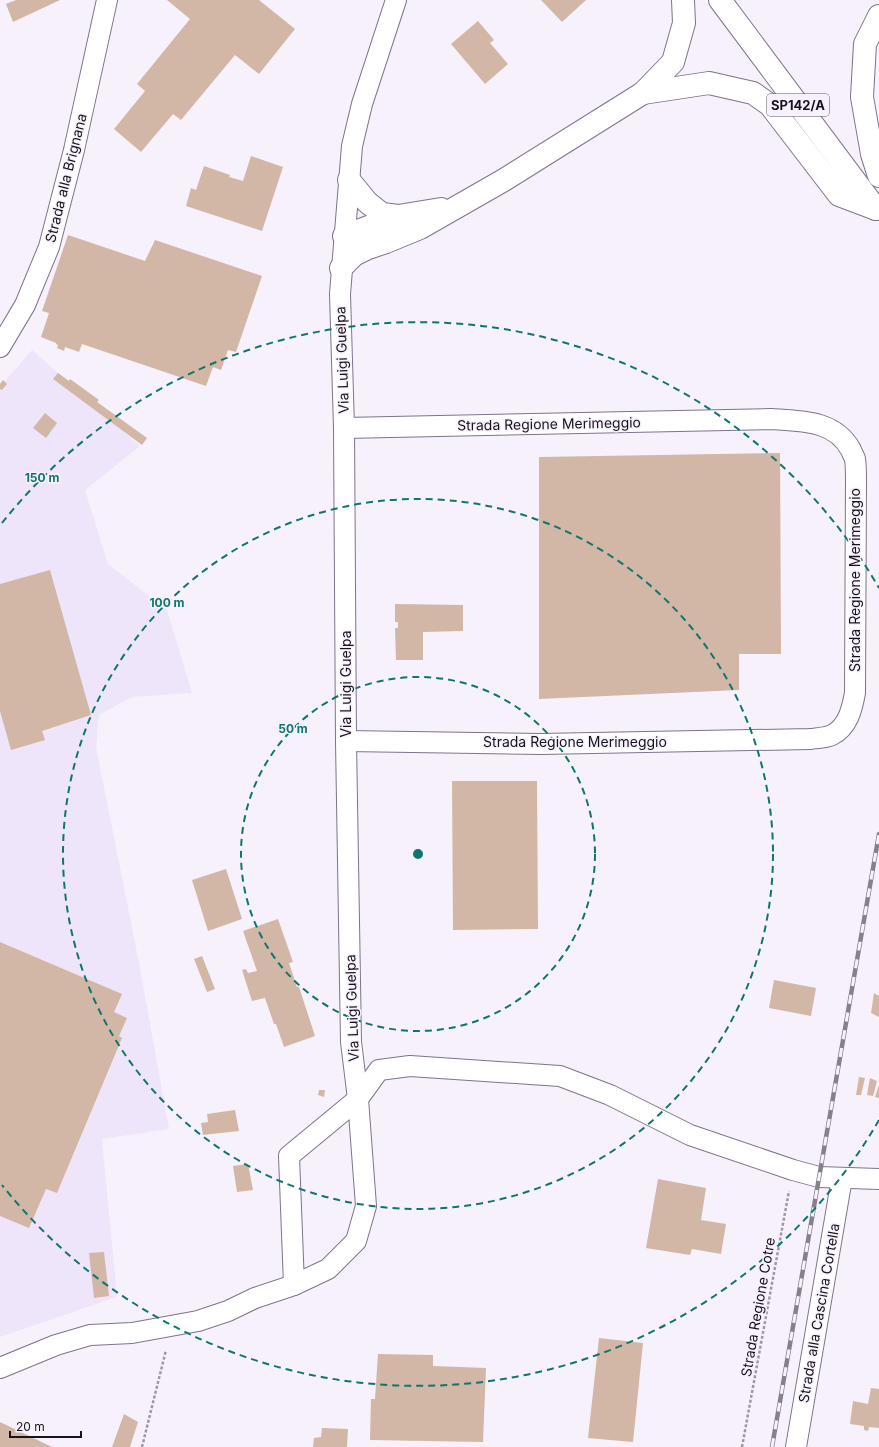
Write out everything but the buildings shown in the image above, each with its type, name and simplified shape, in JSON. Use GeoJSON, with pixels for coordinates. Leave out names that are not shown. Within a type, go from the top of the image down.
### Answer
{"type":"FeatureCollection","features":[{"type":"Feature","properties":{"kind":"highway"},"geometry":{"type":"LineString","coordinates":[[342,268],[354,255],[420,228],[456,206],[504,180],[643,93],[673,62],[684,23],[683,0]]}},
{"type":"Feature","properties":{"kind":"highway","name":"SP142/A"},"geometry":{"type":"LineString","coordinates":[[720,0],[877,211]]}},
{"type":"Feature","properties":{"kind":"highway"},"geometry":{"type":"LineString","coordinates":[[879,16],[865,44],[862,97],[872,154],[879,176]]}},
{"type":"Feature","properties":{"kind":"highway"},"geometry":{"type":"LineString","coordinates":[[643,93],[708,83],[753,93],[770,105],[839,195],[877,211]]}},
{"type":"Feature","properties":{"kind":"highway"},"geometry":{"type":"LineString","coordinates":[[349,180],[367,202],[382,214],[398,216]]}},
{"type":"Feature","properties":{"kind":"highway"},"geometry":{"type":"LineString","coordinates":[[344,238],[398,216],[456,206]]}},
{"type":"Feature","properties":{"kind":"highway"},"geometry":{"type":"LineString","coordinates":[[344,238],[354,245],[368,248]]}},
{"type":"Feature","properties":{"kind":"street","name":"Strada alla Brignana"},"geometry":{"type":"LineString","coordinates":[[0,347],[25,305],[49,247],[74,150],[107,0]]}},
{"type":"Feature","properties":{"kind":"street","name":"Via Luigi Guelpa"},"geometry":{"type":"LineString","coordinates":[[358,1100],[351,1042],[346,741],[344,428],[340,301],[352,146],[362,104],[396,0]]}},
{"type":"Feature","properties":{"kind":"street","name":"Strada Regione Merimeggio"},"geometry":{"type":"LineString","coordinates":[[344,428],[771,419],[797,421],[817,424],[833,430],[846,441],[855,458],[856,480],[855,693],[852,709],[844,724],[832,735],[810,740],[540,744],[346,741]]}},
{"type":"Feature","properties":{"kind":"street"},"geometry":{"type":"LineString","coordinates":[[294,1285],[289,1156],[358,1100],[379,1070],[410,1066],[560,1076],[610,1095],[690,1135],[793,1170],[819,1177],[879,1179]]}},
{"type":"Feature","properties":{"kind":"street"},"geometry":{"type":"LineString","coordinates":[[0,1368],[56,1345],[90,1335],[132,1333],[198,1321],[228,1311],[255,1298],[294,1285],[328,1269],[356,1241],[366,1206],[358,1100]]}},
{"type":"Feature","properties":{"kind":"street","name":"Strada alla Cascina Cortella"},"geometry":{"type":"LineString","coordinates":[[796,1447],[842,1178]]}},
{"type":"Feature","properties":{"kind":"path","name":"Strada Regione Cotre"},"geometry":{"type":"LineString","coordinates":[[742,1447],[793,1170]]}},
{"type":"Feature","properties":{"kind":"path"},"geometry":{"type":"LineString","coordinates":[[142,1447],[172,1326]]}},
{"type":"Feature","properties":{"kind":"shaded area"},"geometry":{"type":"Polygon","coordinates":[[[32,350],[140,446],[85,490],[108,564],[167,610],[192,693],[132,697],[99,715],[96,747],[140,968],[169,1129],[102,1139],[117,1297],[0,1337],[0,387],[32,350]]]}},
{"type":"Feature","properties":{"kind":"railway"},"geometry":{"type":"LineString","coordinates":[[772,1447],[879,834]]}}]}
